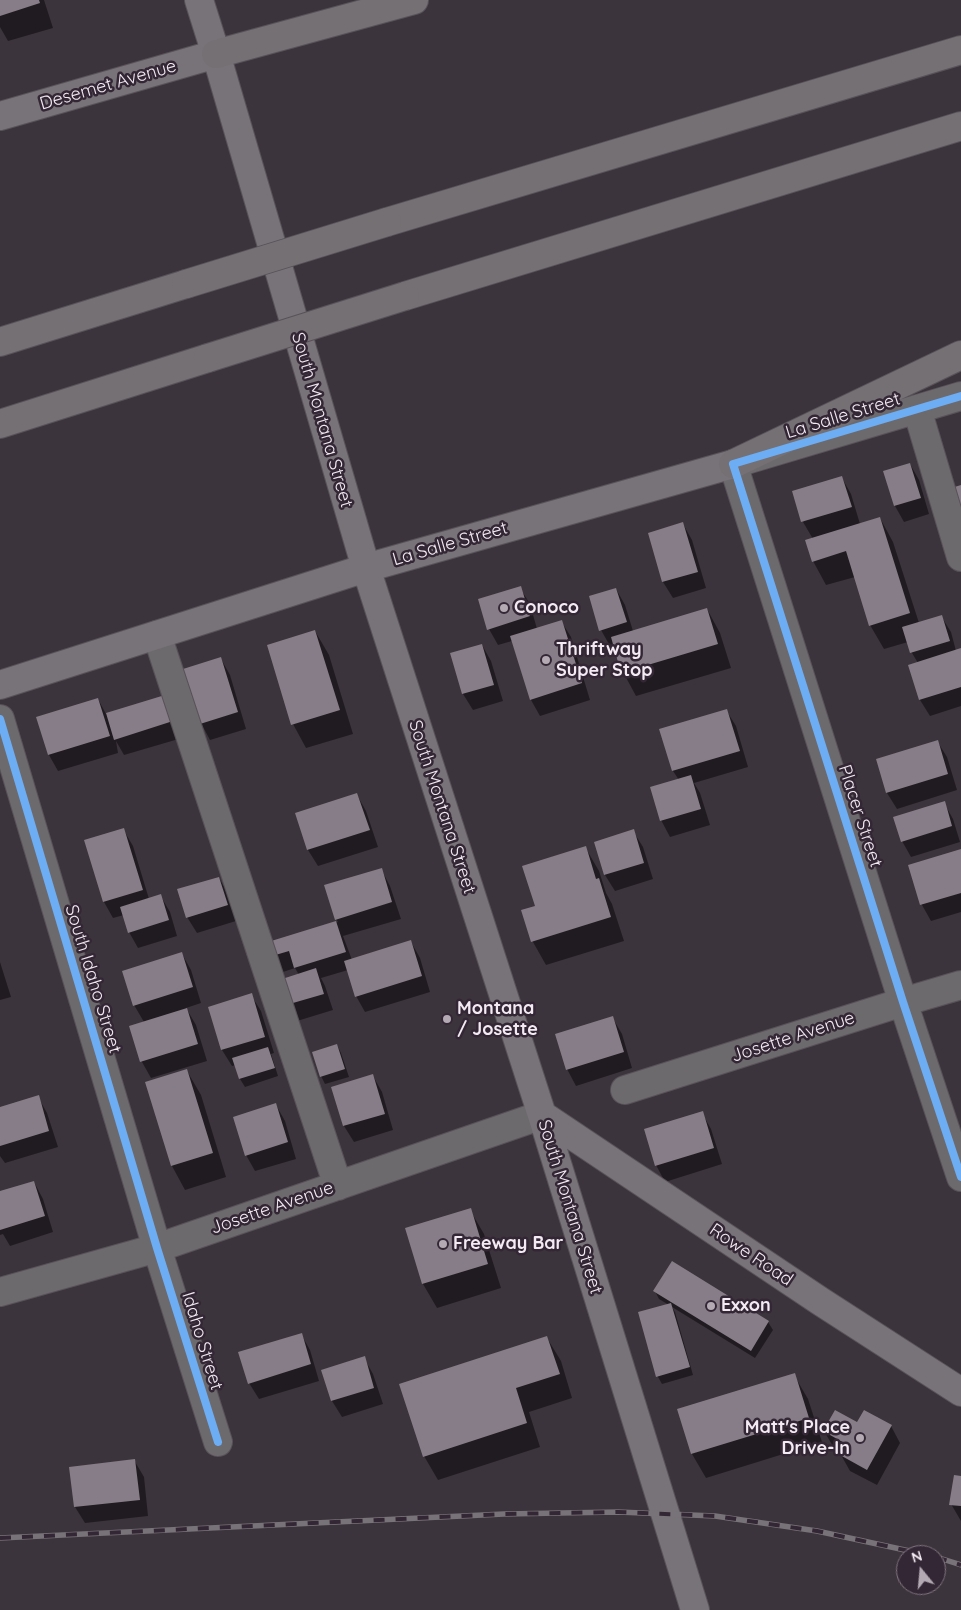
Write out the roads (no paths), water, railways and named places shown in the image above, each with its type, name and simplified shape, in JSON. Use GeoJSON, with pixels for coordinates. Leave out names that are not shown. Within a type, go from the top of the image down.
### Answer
{"type":"FeatureCollection","features":[{"type":"Feature","properties":{"kind":"highway"},"geometry":{"type":"LineString","coordinates":[[216,54],[414,0]]}},
{"type":"Feature","properties":{"kind":"highway"},"geometry":{"type":"LineString","coordinates":[[0,342],[387,222],[961,50]]}},
{"type":"Feature","properties":{"kind":"highway"},"geometry":{"type":"LineString","coordinates":[[0,424],[406,296],[961,126]]}},
{"type":"Feature","properties":{"kind":"highway"},"geometry":{"type":"LineString","coordinates":[[733,464],[961,354]]}},
{"type":"Feature","properties":{"kind":"main road","name":"South Montana Street"},"geometry":{"type":"LineString","coordinates":[[199,0],[366,568],[542,1115],[695,1610]]}},
{"type":"Feature","properties":{"kind":"main road","name":"Desemet Avenue"},"geometry":{"type":"LineString","coordinates":[[0,116],[216,54]]}},
{"type":"Feature","properties":{"kind":"main road","name":"La Salle Street"},"geometry":{"type":"LineString","coordinates":[[0,684],[366,568],[733,464]]}},
{"type":"Feature","properties":{"kind":"main road","name":"Rowe Road"},"geometry":{"type":"LineString","coordinates":[[542,1115],[820,1302],[961,1392]]}},
{"type":"Feature","properties":{"kind":"street","name":"La Salle Street"},"geometry":{"type":"LineString","coordinates":[[733,464],[961,396]]}},
{"type":"Feature","properties":{"kind":"street"},"geometry":{"type":"LineString","coordinates":[[917,409],[961,557]]}},
{"type":"Feature","properties":{"kind":"street","name":"Placer Street"},"geometry":{"type":"LineString","coordinates":[[733,464],[903,1002],[961,1177]]}},
{"type":"Feature","properties":{"kind":"street"},"geometry":{"type":"LineString","coordinates":[[157,635],[338,1186]]}},
{"type":"Feature","properties":{"kind":"street","name":"South Idaho Street"},"geometry":{"type":"LineString","coordinates":[[0,719],[157,1248]]}},
{"type":"Feature","properties":{"kind":"street","name":"Josette Avenue"},"geometry":{"type":"LineString","coordinates":[[625,1090],[961,985]]}},
{"type":"Feature","properties":{"kind":"street","name":"Josette Avenue"},"geometry":{"type":"LineString","coordinates":[[0,1292],[157,1248],[542,1115]]}},
{"type":"Feature","properties":{"kind":"street","name":"Idaho Street"},"geometry":{"type":"LineString","coordinates":[[157,1248],[218,1442]]}},
{"type":"Feature","properties":{"kind":"railway"},"geometry":{"type":"LineString","coordinates":[[0,1538],[504,1514],[618,1512],[715,1516],[817,1531],[896,1548]]}},
{"type":"Feature","properties":{"kind":"railway"},"geometry":{"type":"LineString","coordinates":[[946,1560],[961,1565]]}},
{"type":"Feature","properties":{"kind":"place","name":"Conoco"},"geometry":{"type":"Point","coordinates":[504,608]}},
{"type":"Feature","properties":{"kind":"place","name":"Thriftway Super Stop"},"geometry":{"type":"Point","coordinates":[546,660]}},
{"type":"Feature","properties":{"kind":"place","name":"Montana / Josette"},"geometry":{"type":"Point","coordinates":[447,1019]}},
{"type":"Feature","properties":{"kind":"place","name":"Freeway Bar"},"geometry":{"type":"Point","coordinates":[443,1244]}},
{"type":"Feature","properties":{"kind":"place","name":"Exxon"},"geometry":{"type":"Point","coordinates":[711,1306]}},
{"type":"Feature","properties":{"kind":"place","name":"Matt's Place Drive-In"},"geometry":{"type":"Point","coordinates":[860,1438]}}]}
